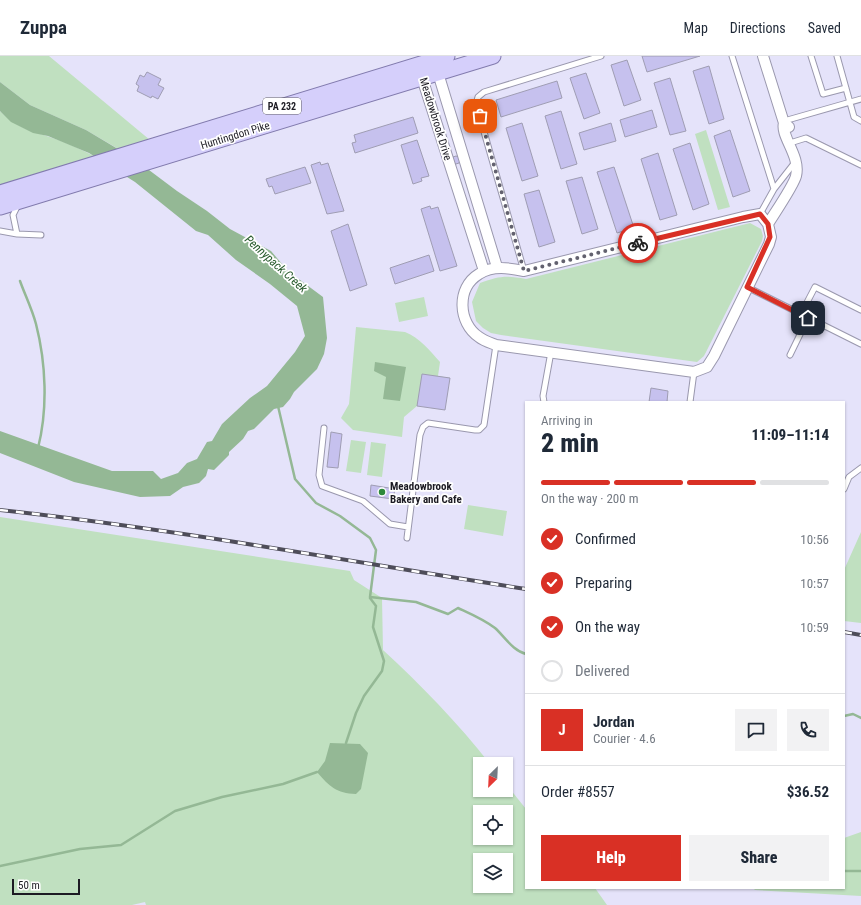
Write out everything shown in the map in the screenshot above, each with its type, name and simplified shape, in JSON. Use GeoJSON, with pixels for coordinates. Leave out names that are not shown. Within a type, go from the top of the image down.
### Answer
{"type":"FeatureCollection","features":[{"type":"Feature","properties":{"kind":"main road","name":"Huntingdon Pike"},"geometry":{"type":"LineString","coordinates":[[0,207],[158,158],[447,56]]}},
{"type":"Feature","properties":{"kind":"main road","name":"Huntingdon Pike"},"geometry":{"type":"LineString","coordinates":[[0,193],[421,66],[438,73],[493,56]]}},
{"type":"Feature","properties":{"kind":"street"},"geometry":{"type":"LineString","coordinates":[[763,56],[784,122],[783,128],[785,136],[796,160],[796,176],[768,224]]}},
{"type":"Feature","properties":{"kind":"street","name":"Meadowbrook Drive"},"geometry":{"type":"LineString","coordinates":[[421,66],[484,271]]}},
{"type":"Feature","properties":{"kind":"street","name":"Meadowbrook Drive"},"geometry":{"type":"LineString","coordinates":[[438,73],[497,267]]}},
{"type":"Feature","properties":{"kind":"street"},"geometry":{"type":"LineString","coordinates":[[760,214],[768,224],[770,237],[769,244],[711,362],[707,367],[694,372],[496,345],[479,337],[467,323],[462,310],[463,296],[468,284],[478,274],[497,267],[524,271],[760,214]]}},
{"type":"Feature","properties":{"kind":"lane"},"geometry":{"type":"LineString","coordinates":[[524,271],[476,104],[478,97],[484,92],[600,56]]}},
{"type":"Feature","properties":{"kind":"lane"},"geometry":{"type":"LineString","coordinates":[[732,56],[774,189]]}},
{"type":"Feature","properties":{"kind":"lane"},"geometry":{"type":"LineString","coordinates":[[811,56],[823,94],[846,88]]}},
{"type":"Feature","properties":{"kind":"lane"},"geometry":{"type":"LineString","coordinates":[[837,56],[854,117],[861,121]]}},
{"type":"Feature","properties":{"kind":"lane"},"geometry":{"type":"LineString","coordinates":[[784,122],[861,99]]}},
{"type":"Feature","properties":{"kind":"lane"},"geometry":{"type":"LineString","coordinates":[[789,142],[806,138],[861,165]]}},
{"type":"Feature","properties":{"kind":"lane"},"geometry":{"type":"LineString","coordinates":[[760,214],[774,189],[796,160]]}},
{"type":"Feature","properties":{"kind":"lane"},"geometry":{"type":"LineString","coordinates":[[17,234],[13,215],[21,200]]}},
{"type":"Feature","properties":{"kind":"lane"},"geometry":{"type":"LineString","coordinates":[[0,231],[17,234],[41,235]]}},
{"type":"Feature","properties":{"kind":"lane"},"geometry":{"type":"LineString","coordinates":[[747,287],[861,344]]}},
{"type":"Feature","properties":{"kind":"lane"},"geometry":{"type":"LineString","coordinates":[[801,314],[815,287],[861,310]]}},
{"type":"Feature","properties":{"kind":"lane"},"geometry":{"type":"LineString","coordinates":[[790,355],[808,318]]}},
{"type":"Feature","properties":{"kind":"lane"},"geometry":{"type":"LineString","coordinates":[[406,538],[420,435],[423,427],[428,423],[475,430],[481,428],[484,422],[496,345]]}},
{"type":"Feature","properties":{"kind":"lane"},"geometry":{"type":"LineString","coordinates":[[544,401],[543,396],[551,352]]}},
{"type":"Feature","properties":{"kind":"lane"},"geometry":{"type":"LineString","coordinates":[[690,401],[694,372]]}},
{"type":"Feature","properties":{"kind":"lane"},"geometry":{"type":"LineString","coordinates":[[324,428],[319,475],[322,486],[363,501],[390,524],[408,527]]}},
{"type":"Feature","properties":{"kind":"lane"},"geometry":{"type":"LineString","coordinates":[[847,476],[861,468]]}},
{"type":"Feature","properties":{"kind":"shaded area"},"geometry":{"type":"Polygon","coordinates":[[[0,56],[49,56],[156,145],[127,154],[86,130],[30,105],[0,82],[0,56]]]}},
{"type":"Feature","properties":{"kind":"shaded area"},"geometry":{"type":"Polygon","coordinates":[[[0,111],[22,127],[72,146],[103,162],[0,194],[0,111]]]}},
{"type":"Feature","properties":{"kind":"shaded area"},"geometry":{"type":"Polygon","coordinates":[[[706,130],[730,207],[718,210],[695,134],[706,130]]]}},
{"type":"Feature","properties":{"kind":"shaded area"},"geometry":{"type":"Polygon","coordinates":[[[750,223],[761,229],[763,236],[762,241],[704,356],[697,362],[501,335],[491,333],[476,321],[472,302],[480,283],[503,277],[526,279],[750,223]]]}},
{"type":"Feature","properties":{"kind":"shaded area"},"geometry":{"type":"Polygon","coordinates":[[[424,297],[428,316],[399,322],[395,303],[424,297]]]}},
{"type":"Feature","properties":{"kind":"shaded area"},"geometry":{"type":"Polygon","coordinates":[[[356,327],[405,332],[424,345],[440,362],[438,376],[450,378],[404,417],[402,437],[353,430],[341,418],[349,404],[356,327]]]}},
{"type":"Feature","properties":{"kind":"shaded area"},"geometry":{"type":"Polygon","coordinates":[[[351,440],[366,442],[361,473],[346,471],[351,440]]]}},
{"type":"Feature","properties":{"kind":"shaded area"},"geometry":{"type":"Polygon","coordinates":[[[371,442],[386,444],[382,477],[367,475],[371,442]]]}},
{"type":"Feature","properties":{"kind":"shaded area"},"geometry":{"type":"Polygon","coordinates":[[[468,505],[507,511],[503,536],[464,529],[468,505]]]}},
{"type":"Feature","properties":{"kind":"shaded area"},"geometry":{"type":"Polygon","coordinates":[[[0,517],[350,571],[354,580],[382,598],[383,650],[439,705],[484,757],[473,757],[473,797],[513,797],[513,793],[525,808],[525,889],[596,889],[607,905],[146,905],[145,902],[132,905],[0,905],[0,517]]]}},
{"type":"Feature","properties":{"kind":"shaded area"},"geometry":{"type":"Polygon","coordinates":[[[861,532],[861,623],[845,621],[845,568],[861,532]]]}},
{"type":"Feature","properties":{"kind":"shaded area"},"geometry":{"type":"Polygon","coordinates":[[[861,832],[861,896],[754,889],[845,889],[845,838],[861,832]]]}},
{"type":"Feature","properties":{"kind":"water","name":"Pennypack Creek"},"geometry":{"type":"Polygon","coordinates":[[[0,82],[30,105],[86,130],[133,158],[230,229],[271,251],[288,271],[323,297],[327,338],[324,354],[317,369],[294,392],[283,407],[274,409],[254,429],[248,431],[243,439],[229,452],[229,455],[214,470],[208,469],[206,476],[199,483],[183,487],[170,496],[140,497],[74,482],[0,453],[0,431],[112,471],[153,471],[161,479],[178,473],[187,463],[197,459],[207,442],[212,441],[222,424],[250,398],[267,386],[295,352],[305,336],[297,306],[270,284],[236,260],[208,235],[196,231],[135,182],[89,153],[48,136],[33,133],[11,122],[0,111],[0,82]]]}},
{"type":"Feature","properties":{"kind":"water"},"geometry":{"type":"Polygon","coordinates":[[[375,362],[406,367],[400,401],[383,399],[386,377],[374,371],[375,362]]]}},
{"type":"Feature","properties":{"kind":"water"},"geometry":{"type":"Polygon","coordinates":[[[330,743],[360,744],[368,753],[361,789],[356,794],[338,791],[326,782],[317,772],[325,761],[330,743]]]}},
{"type":"Feature","properties":{"kind":"building"},"geometry":{"type":"Polygon","coordinates":[[[642,56],[700,56],[647,72],[642,56]]]}},
{"type":"Feature","properties":{"kind":"building"},"geometry":{"type":"Polygon","coordinates":[[[627,60],[641,100],[624,106],[611,65],[627,60]]]}},
{"type":"Feature","properties":{"kind":"building"},"geometry":{"type":"Polygon","coordinates":[[[709,66],[724,119],[709,124],[693,71],[709,66]]]}},
{"type":"Feature","properties":{"kind":"building"},"geometry":{"type":"Polygon","coordinates":[[[147,72],[161,79],[158,85],[164,88],[158,99],[152,96],[151,98],[137,91],[139,86],[136,84],[140,75],[144,77],[147,72]]]}},
{"type":"Feature","properties":{"kind":"building"},"geometry":{"type":"Polygon","coordinates":[[[586,73],[600,113],[584,119],[570,78],[586,73]]]}},
{"type":"Feature","properties":{"kind":"building"},"geometry":{"type":"Polygon","coordinates":[[[670,78],[686,131],[670,135],[654,83],[670,78]]]}},
{"type":"Feature","properties":{"kind":"building"},"geometry":{"type":"Polygon","coordinates":[[[557,81],[562,98],[501,117],[496,100],[557,81]]]}},
{"type":"Feature","properties":{"kind":"building"},"geometry":{"type":"Polygon","coordinates":[[[652,110],[657,127],[625,137],[620,120],[652,110]]]}},
{"type":"Feature","properties":{"kind":"building"},"geometry":{"type":"Polygon","coordinates":[[[561,111],[577,164],[561,169],[545,116],[561,111]]]}},
{"type":"Feature","properties":{"kind":"building"},"geometry":{"type":"Polygon","coordinates":[[[413,117],[418,133],[355,153],[352,143],[356,142],[354,135],[413,117]]]}},
{"type":"Feature","properties":{"kind":"building"},"geometry":{"type":"Polygon","coordinates":[[[522,123],[538,176],[522,181],[506,128],[522,123]]]}},
{"type":"Feature","properties":{"kind":"building"},"geometry":{"type":"Polygon","coordinates":[[[611,123],[616,141],[584,150],[579,133],[611,123]]]}},
{"type":"Feature","properties":{"kind":"building"},"geometry":{"type":"Polygon","coordinates":[[[730,130],[750,191],[733,197],[714,136],[730,130]]]}},
{"type":"Feature","properties":{"kind":"building"},"geometry":{"type":"Polygon","coordinates":[[[417,140],[429,176],[421,178],[422,181],[413,184],[401,145],[417,140]]]}},
{"type":"Feature","properties":{"kind":"building"},"geometry":{"type":"Polygon","coordinates":[[[690,143],[709,204],[693,210],[673,149],[690,143]]]}},
{"type":"Feature","properties":{"kind":"building"},"geometry":{"type":"Polygon","coordinates":[[[658,153],[677,215],[660,220],[641,159],[658,153]]]}},
{"type":"Feature","properties":{"kind":"building"},"geometry":{"type":"Polygon","coordinates":[[[454,156],[458,156],[460,160],[458,164],[454,164],[452,162],[452,158],[454,156]]]}},
{"type":"Feature","properties":{"kind":"building"},"geometry":{"type":"Polygon","coordinates":[[[320,162],[321,165],[328,163],[344,211],[327,214],[311,165],[320,162]]]}},
{"type":"Feature","properties":{"kind":"building"},"geometry":{"type":"Polygon","coordinates":[[[305,167],[311,183],[275,194],[272,186],[269,187],[266,179],[305,167]]]}},
{"type":"Feature","properties":{"kind":"building"},"geometry":{"type":"Polygon","coordinates":[[[614,167],[634,228],[617,233],[597,172],[614,167]]]}},
{"type":"Feature","properties":{"kind":"building"},"geometry":{"type":"Polygon","coordinates":[[[582,177],[598,229],[582,234],[566,181],[582,177]]]}},
{"type":"Feature","properties":{"kind":"building"},"geometry":{"type":"Polygon","coordinates":[[[539,190],[555,242],[539,247],[524,194],[539,190]]]}},
{"type":"Feature","properties":{"kind":"building"},"geometry":{"type":"Polygon","coordinates":[[[430,206],[431,209],[438,207],[457,266],[440,271],[421,209],[430,206]]]}},
{"type":"Feature","properties":{"kind":"building"},"geometry":{"type":"Polygon","coordinates":[[[348,224],[367,285],[350,291],[331,231],[348,224]]]}},
{"type":"Feature","properties":{"kind":"building"},"geometry":{"type":"Polygon","coordinates":[[[429,255],[434,271],[395,284],[390,268],[429,255]]]}},
{"type":"Feature","properties":{"kind":"building"},"geometry":{"type":"Polygon","coordinates":[[[422,374],[450,378],[445,410],[417,406],[422,374]]]}},
{"type":"Feature","properties":{"kind":"building"},"geometry":{"type":"Polygon","coordinates":[[[651,388],[668,391],[667,401],[649,401],[651,388]]]}},
{"type":"Feature","properties":{"kind":"building"},"geometry":{"type":"Polygon","coordinates":[[[331,432],[342,434],[338,468],[327,467],[331,432]]]}},
{"type":"Feature","properties":{"kind":"building","name":"Meadowbrook Bakery and Cafe"},"geometry":{"type":"Polygon","coordinates":[[[371,485],[395,489],[393,499],[370,496],[371,485]]]}},
{"type":"Feature","properties":{"kind":"waterway"},"geometry":{"type":"LineString","coordinates":[[20,281],[36,324],[44,370],[43,418],[38,448]]}},
{"type":"Feature","properties":{"kind":"waterway"},"geometry":{"type":"LineString","coordinates":[[278,406],[295,479],[316,503],[340,516],[370,538],[376,550],[370,597]]}},
{"type":"Feature","properties":{"kind":"waterway"},"geometry":{"type":"LineString","coordinates":[[370,597],[416,602],[448,614],[458,608],[495,628],[513,647],[525,654]]}},
{"type":"Feature","properties":{"kind":"waterway"},"geometry":{"type":"LineString","coordinates":[[346,743],[356,713],[364,696],[382,671],[384,661],[373,627],[376,606],[370,598]]}},
{"type":"Feature","properties":{"kind":"waterway"},"geometry":{"type":"LineString","coordinates":[[845,716],[853,714],[861,718]]}},
{"type":"Feature","properties":{"kind":"waterway"},"geometry":{"type":"LineString","coordinates":[[0,866],[80,849],[121,845],[175,811],[222,797],[283,784],[317,772]]}},
{"type":"Feature","properties":{"kind":"waterway"},"geometry":{"type":"LineString","coordinates":[[845,871],[861,871]]}},
{"type":"Feature","properties":{"kind":"railway"},"geometry":{"type":"LineString","coordinates":[[0,510],[198,536],[525,589]]}},
{"type":"Feature","properties":{"kind":"railway"},"geometry":{"type":"LineString","coordinates":[[845,632],[861,635]]}},
{"type":"Feature","properties":{"kind":"way so far"},"geometry":{"type":"LineString","coordinates":[[480,116],[524,271],[638,243]]}},
{"type":"Feature","properties":{"kind":"place","name":"Meadowbrook Bakery and Cafe"},"geometry":{"type":"Point","coordinates":[382,492]}},
{"type":"Feature","properties":{"kind":"route"},"geometry":{"type":"LineString","coordinates":[[638,243],[760,214],[768,224],[770,231],[769,244],[747,287],[808,318]]}}]}
